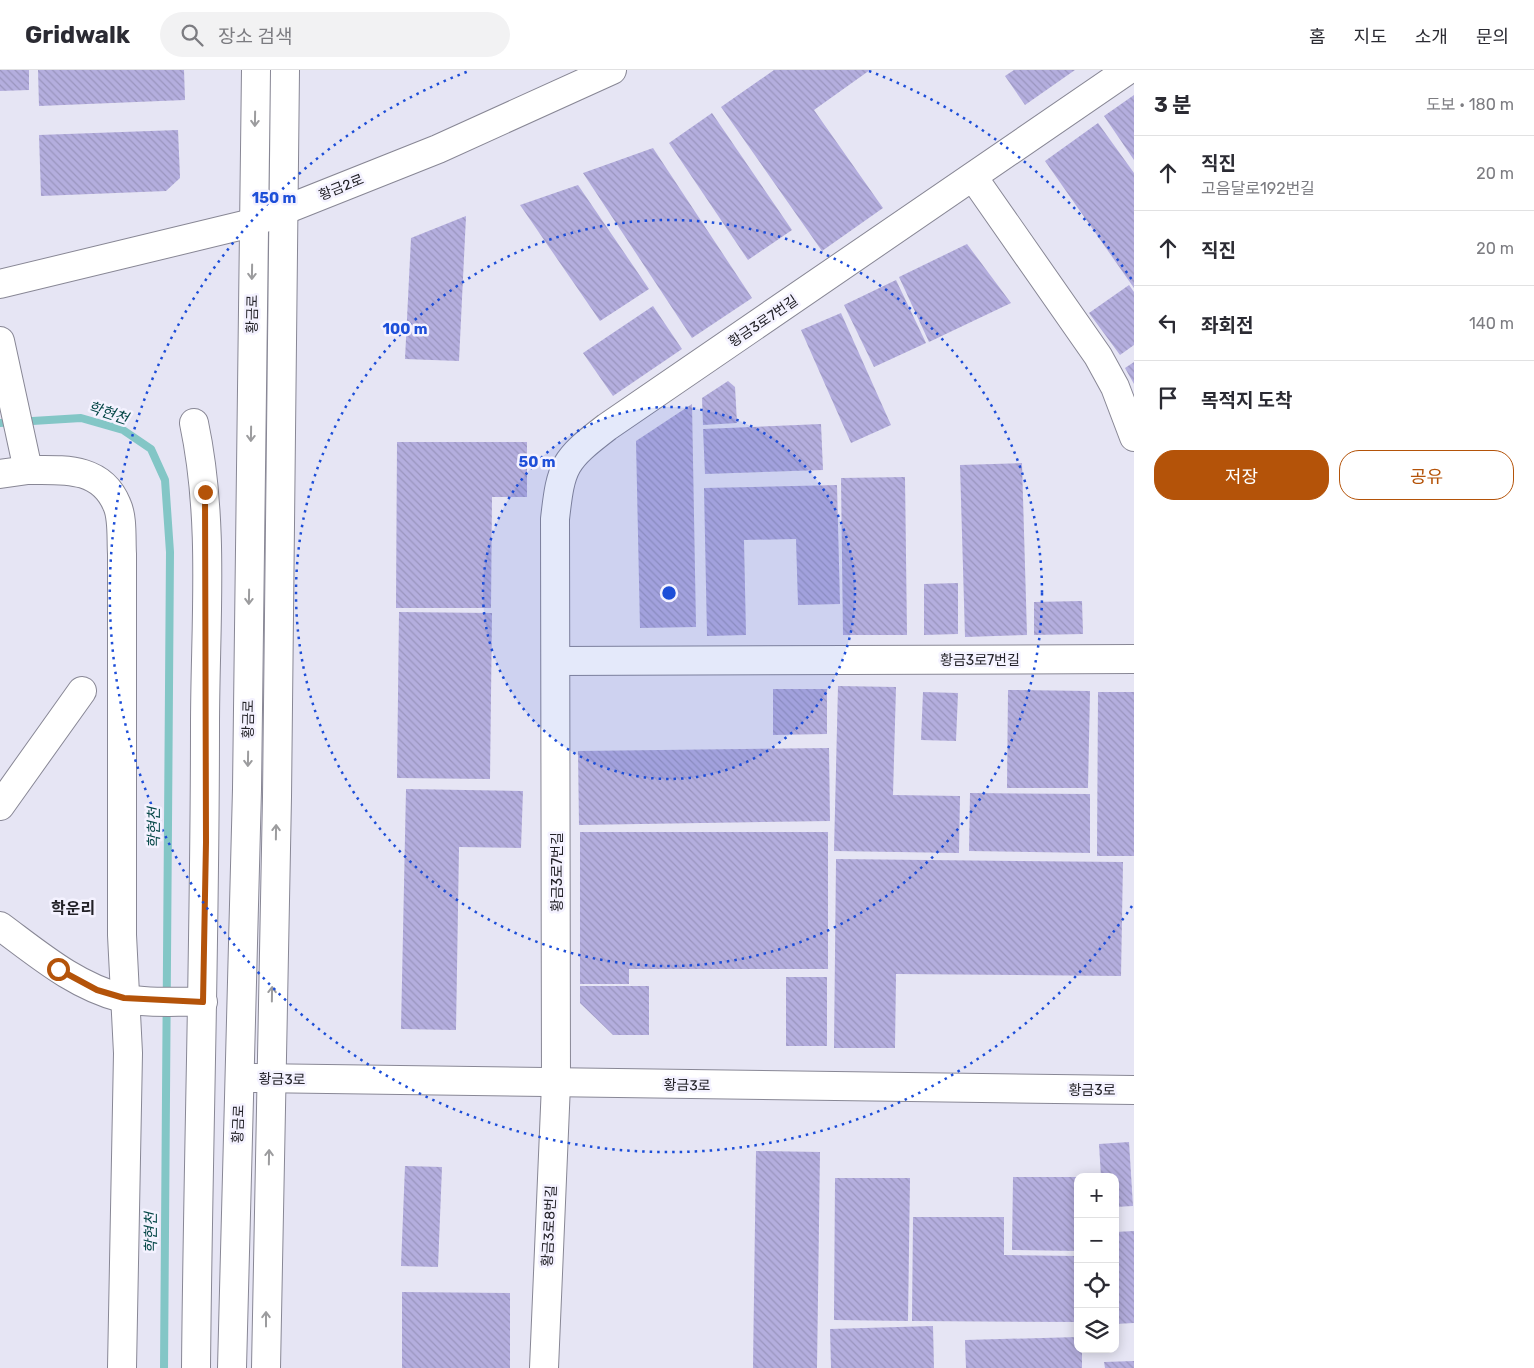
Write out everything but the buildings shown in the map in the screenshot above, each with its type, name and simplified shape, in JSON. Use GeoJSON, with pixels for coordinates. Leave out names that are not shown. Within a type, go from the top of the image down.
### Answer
{"type":"FeatureCollection","features":[{"type":"Feature","properties":{"kind":"street","name":"황금로"},"geometry":{"type":"LineString","coordinates":[[232,1368],[247,789],[252,223],[256,70]]}},
{"type":"Feature","properties":{"kind":"street"},"geometry":{"type":"LineString","coordinates":[[266,1368],[270,1079],[277,797],[285,70]]}},
{"type":"Feature","properties":{"kind":"street","name":"황금2로"},"geometry":{"type":"LineString","coordinates":[[0,284],[252,223],[438,148],[612,70]]}},
{"type":"Feature","properties":{"kind":"street","name":"황금3로7번길"},"geometry":{"type":"LineString","coordinates":[[556,1084],[557,661],[555,519],[558,486],[565,465],[581,447],[607,427],[1128,70]]}},
{"type":"Feature","properties":{"kind":"street"},"geometry":{"type":"LineString","coordinates":[[973,177],[1098,356],[1115,387],[1134,437]]}},
{"type":"Feature","properties":{"kind":"street"},"geometry":{"type":"LineString","coordinates":[[0,341],[25,459]]}},
{"type":"Feature","properties":{"kind":"street"},"geometry":{"type":"LineString","coordinates":[[194,423],[202,463],[206,522],[206,842],[196,1002],[196,1368]]}},
{"type":"Feature","properties":{"kind":"street"},"geometry":{"type":"LineString","coordinates":[[0,474],[25,459],[61,470],[91,475],[107,487],[118,506],[122,554],[122,934],[131,999],[127,1026],[122,1368]]}},
{"type":"Feature","properties":{"kind":"street","name":"황금3로7번길"},"geometry":{"type":"LineString","coordinates":[[557,661],[1134,660]]}},
{"type":"Feature","properties":{"kind":"street"},"geometry":{"type":"LineString","coordinates":[[0,806],[82,691]]}},
{"type":"Feature","properties":{"kind":"street"},"geometry":{"type":"LineString","coordinates":[[0,926],[79,982],[131,999],[196,1002]]}},
{"type":"Feature","properties":{"kind":"street","name":"황금3로"},"geometry":{"type":"LineString","coordinates":[[239,1078],[556,1084],[1134,1090]]}},
{"type":"Feature","properties":{"kind":"street","name":"황금3로8번길"},"geometry":{"type":"LineString","coordinates":[[544,1368],[556,1084]]}},
{"type":"Feature","properties":{"kind":"waterway","name":"학현천"},"geometry":{"type":"LineString","coordinates":[[0,423],[81,418],[123,430],[151,449],[165,480],[170,552],[164,1368]]}},
{"type":"Feature","properties":{"kind":"district","name":"학운리"},"geometry":{"type":"Point","coordinates":[73,908]}},
{"type":"Feature","properties":{"kind":"route"},"geometry":{"type":"LineString","coordinates":[[58,969],[97,990],[124,998],[203,1002],[206,842],[205,492]]}}]}
